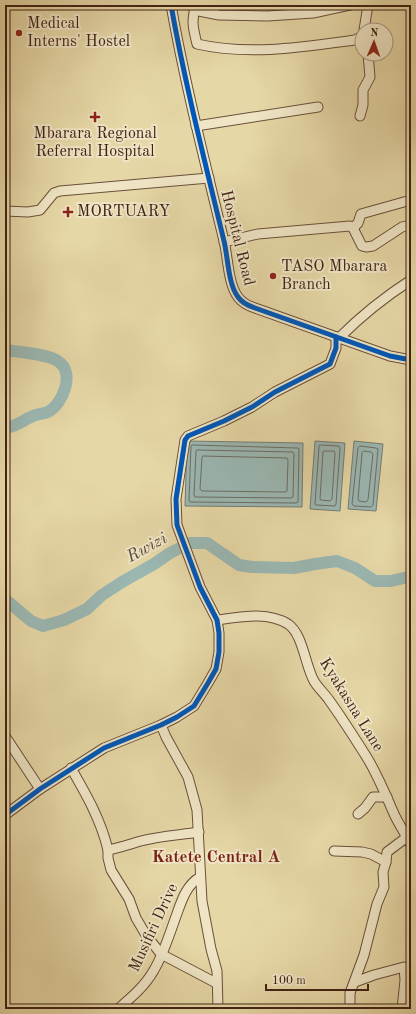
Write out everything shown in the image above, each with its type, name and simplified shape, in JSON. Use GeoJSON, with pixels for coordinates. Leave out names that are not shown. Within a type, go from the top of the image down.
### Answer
{"type":"FeatureCollection","features":[{"type":"Feature","properties":{"kind":"street","name":"Hospital Road"},"geometry":{"type":"LineString","coordinates":[[172,5],[178,47],[224,242],[232,284],[238,296],[246,305],[390,356],[411,360]]}},
{"type":"Feature","properties":{"kind":"street"},"geometry":{"type":"LineString","coordinates":[[350,5],[313,13],[268,16],[219,15],[195,8],[192,19],[197,44],[205,46],[242,50],[293,48],[354,40]]}},
{"type":"Feature","properties":{"kind":"street"},"geometry":{"type":"LineString","coordinates":[[365,22],[368,5]]}},
{"type":"Feature","properties":{"kind":"street"},"geometry":{"type":"LineString","coordinates":[[360,116],[363,105],[363,90],[370,76],[369,62]]}},
{"type":"Feature","properties":{"kind":"street"},"geometry":{"type":"LineString","coordinates":[[196,126],[318,107]]}},
{"type":"Feature","properties":{"kind":"street"},"geometry":{"type":"LineString","coordinates":[[5,211],[28,212],[40,210],[54,193],[60,191],[208,178]]}},
{"type":"Feature","properties":{"kind":"street"},"geometry":{"type":"LineString","coordinates":[[353,228],[364,213],[411,200]]}},
{"type":"Feature","properties":{"kind":"street"},"geometry":{"type":"LineString","coordinates":[[224,242],[258,234],[350,226],[353,228],[362,246],[370,247],[402,227],[411,225]]}},
{"type":"Feature","properties":{"kind":"street"},"geometry":{"type":"LineString","coordinates":[[5,815],[71,768],[104,748],[161,725],[194,706],[216,668],[219,652],[219,633],[217,620],[200,587],[180,536],[176,518],[176,499],[185,440],[188,436],[252,407],[275,392],[330,364],[334,357],[338,337],[361,316],[388,295],[411,280]]}},
{"type":"Feature","properties":{"kind":"street","name":"Kyakasna Lane"},"geometry":{"type":"LineString","coordinates":[[217,620],[248,616],[266,616],[280,620],[290,626],[298,637],[306,664],[315,682],[329,700],[367,757],[409,841]]}},
{"type":"Feature","properties":{"kind":"street"},"geometry":{"type":"LineString","coordinates":[[161,725],[188,777],[197,810],[202,901],[217,971],[216,983],[218,1009]]}},
{"type":"Feature","properties":{"kind":"street"},"geometry":{"type":"LineString","coordinates":[[5,736],[40,790]]}},
{"type":"Feature","properties":{"kind":"street"},"geometry":{"type":"LineString","coordinates":[[71,768],[93,806],[105,838],[111,870],[129,899],[136,918],[146,935],[161,954],[216,983]]}},
{"type":"Feature","properties":{"kind":"street"},"geometry":{"type":"LineString","coordinates":[[358,814],[373,798],[387,797]]}},
{"type":"Feature","properties":{"kind":"street"},"geometry":{"type":"LineString","coordinates":[[108,850],[146,840],[199,832]]}},
{"type":"Feature","properties":{"kind":"street"},"geometry":{"type":"LineString","coordinates":[[350,1009],[350,993],[364,956],[377,904],[384,887],[383,872],[387,852],[409,841]]}},
{"type":"Feature","properties":{"kind":"street"},"geometry":{"type":"LineString","coordinates":[[334,851],[362,852],[371,854],[386,862]]}},
{"type":"Feature","properties":{"kind":"street","name":"Musifiri Drive"},"geometry":{"type":"LineString","coordinates":[[118,1009],[146,983],[155,969],[181,901],[189,886],[200,877]]}},
{"type":"Feature","properties":{"kind":"street"},"geometry":{"type":"LineString","coordinates":[[355,982],[404,967],[405,980],[402,1009]]}},
{"type":"Feature","properties":{"kind":"water"},"geometry":{"type":"Polygon","coordinates":[[[187,441],[303,443],[302,507],[185,506],[187,441]]]}},
{"type":"Feature","properties":{"kind":"water"},"geometry":{"type":"Polygon","coordinates":[[[315,441],[345,443],[340,511],[310,509],[315,441]]]}},
{"type":"Feature","properties":{"kind":"water"},"geometry":{"type":"Polygon","coordinates":[[[354,441],[383,444],[376,511],[348,509],[354,441]]]}},
{"type":"Feature","properties":{"kind":"waterway","name":"Rwizi"},"geometry":{"type":"LineString","coordinates":[[5,350],[41,355],[55,359],[64,367],[67,381],[62,396],[48,412],[35,415],[17,425],[5,428]]}},
{"type":"Feature","properties":{"kind":"waterway","name":"Rwizi"},"geometry":{"type":"LineString","coordinates":[[5,599],[31,621],[43,626],[64,620],[87,609],[102,595],[122,582],[170,553],[190,543],[207,543],[239,565],[252,567],[294,568],[337,561],[355,568],[375,581],[391,581],[411,576]]}},
{"type":"Feature","properties":{"kind":"cycle path"},"geometry":{"type":"LineString","coordinates":[[171,5],[189,94],[224,241],[230,278],[238,297],[244,303],[253,307],[390,356],[411,360]]}},
{"type":"Feature","properties":{"kind":"cycle path"},"geometry":{"type":"LineString","coordinates":[[5,815],[40,789],[104,748],[161,725],[194,706],[216,669],[219,652],[219,633],[217,620],[200,587],[177,525],[176,499],[185,440],[188,436],[252,407],[275,392],[330,364],[336,348],[336,337]]}},
{"type":"Feature","properties":{"kind":"place","name":"Medical Interns' Hostel"},"geometry":{"type":"Point","coordinates":[19,33]}},
{"type":"Feature","properties":{"kind":"place","name":"Mbarara Regional Referral Hospital"},"geometry":{"type":"Point","coordinates":[95,117]}},
{"type":"Feature","properties":{"kind":"place","name":"MORTUARY"},"geometry":{"type":"Point","coordinates":[68,212]}},
{"type":"Feature","properties":{"kind":"place","name":"TASO Mbarara Branch"},"geometry":{"type":"Point","coordinates":[273,276]}},
{"type":"Feature","properties":{"kind":"district","name":"Katete Central A"},"geometry":{"type":"Point","coordinates":[216,857]}}]}
